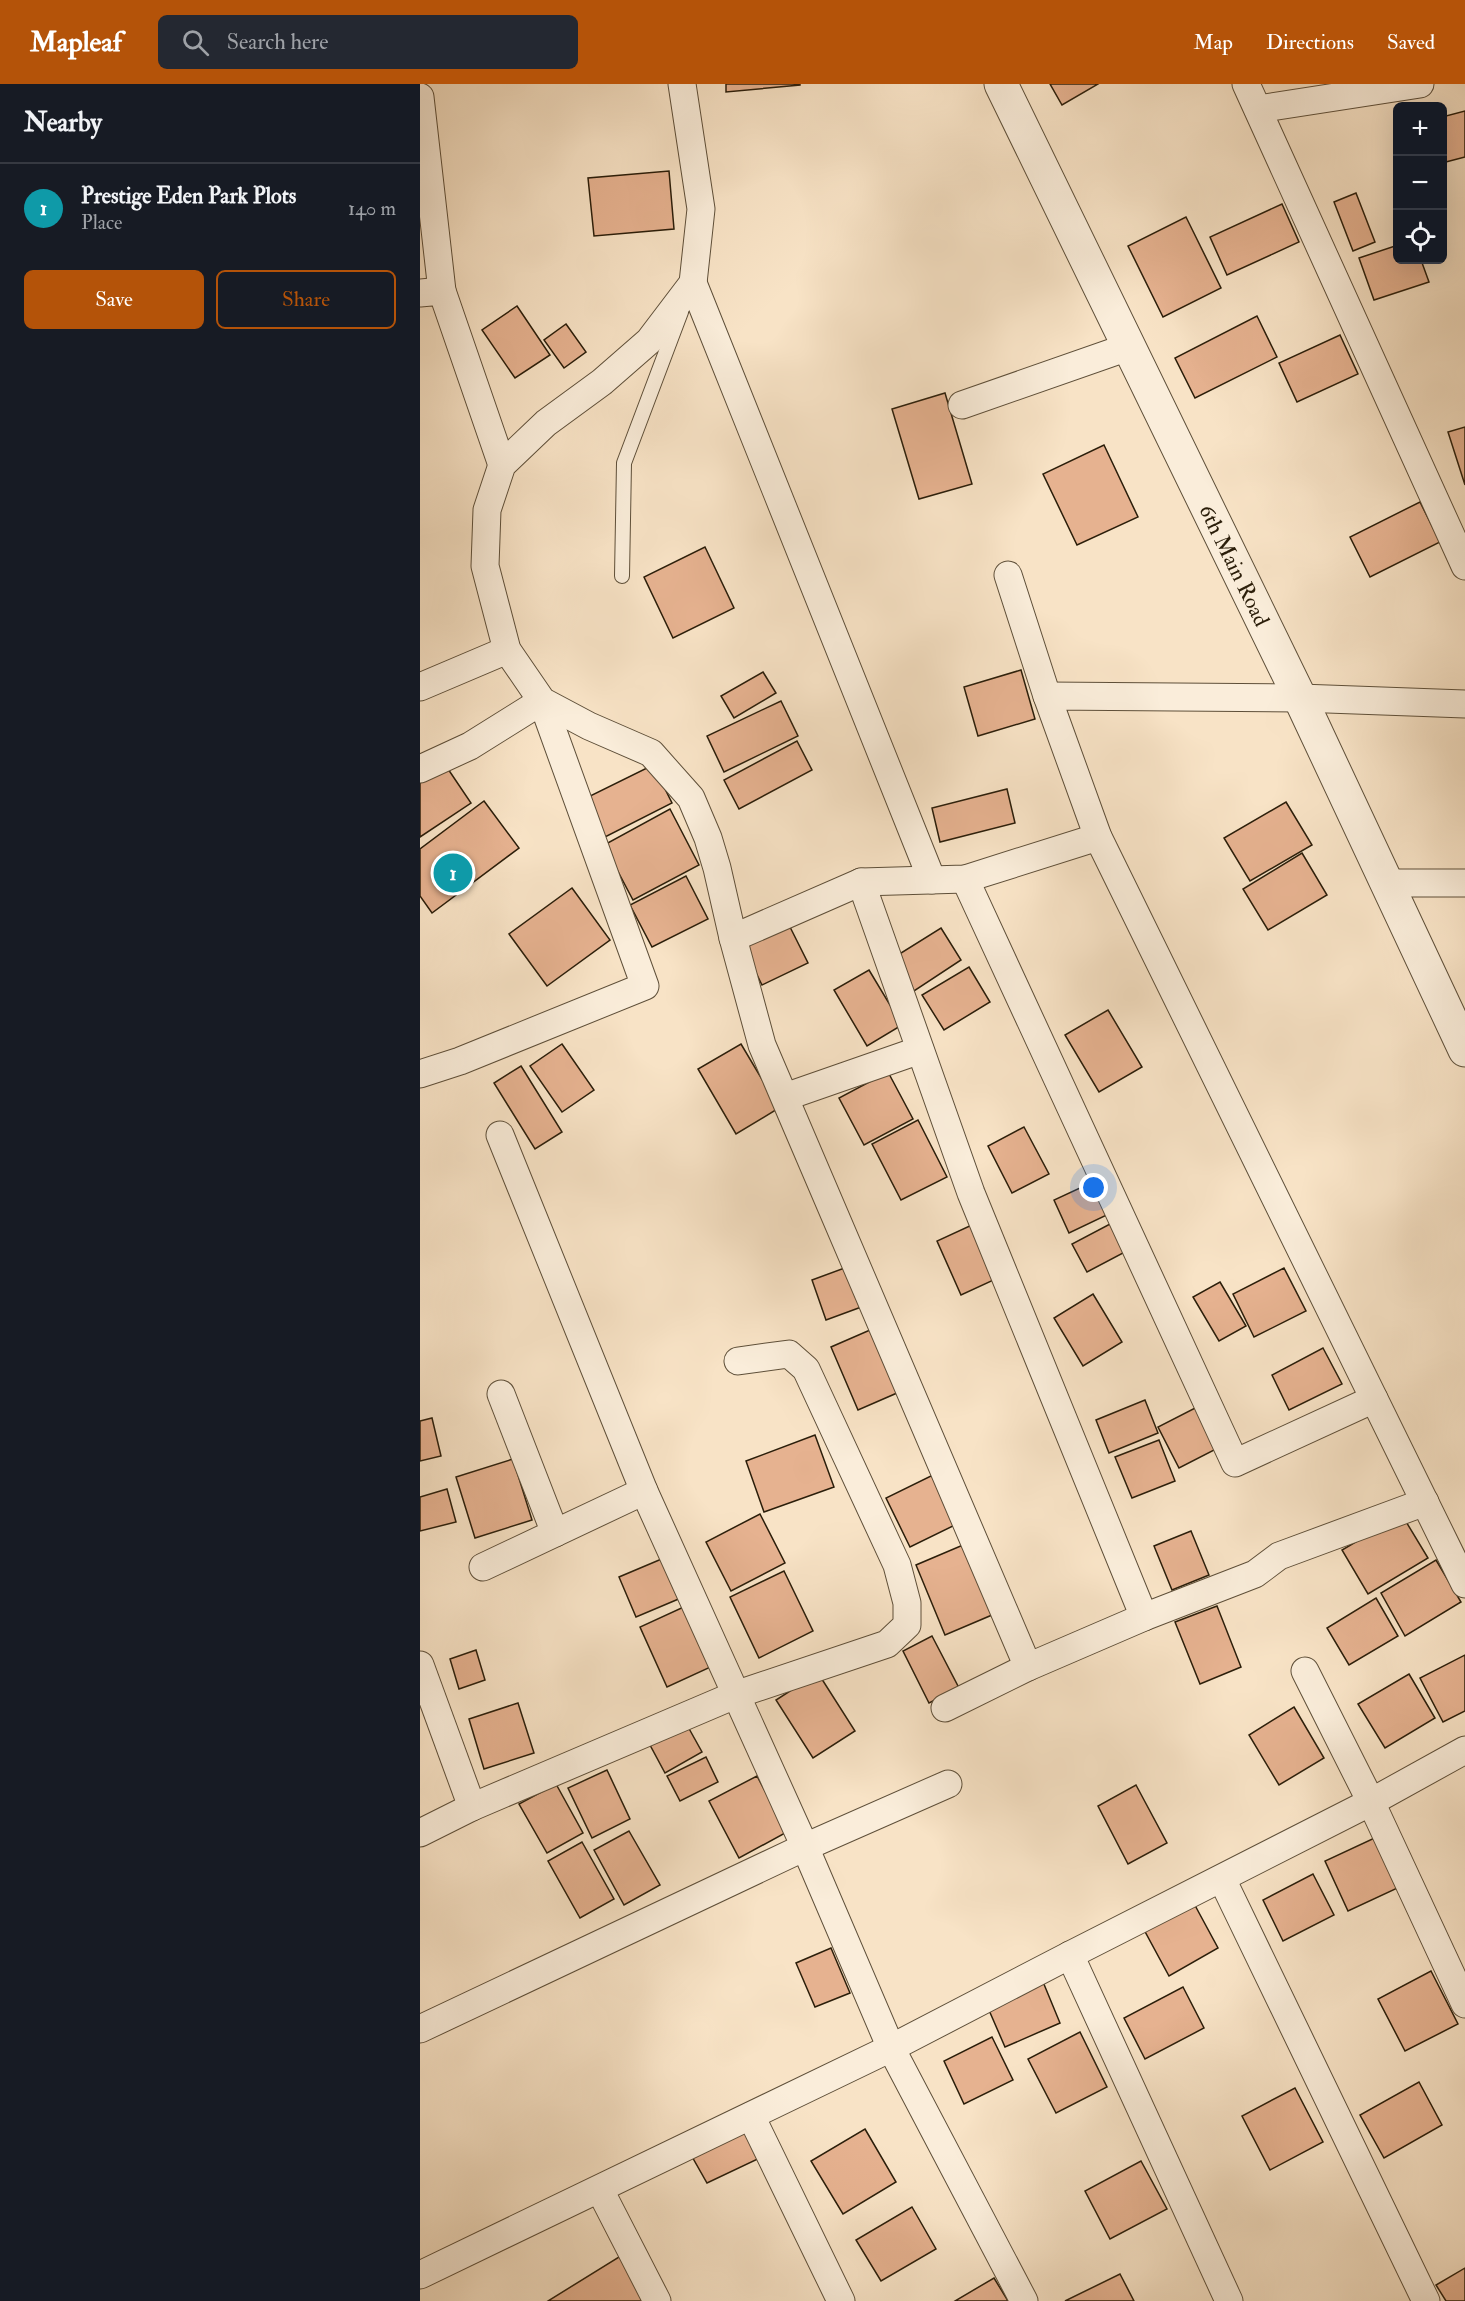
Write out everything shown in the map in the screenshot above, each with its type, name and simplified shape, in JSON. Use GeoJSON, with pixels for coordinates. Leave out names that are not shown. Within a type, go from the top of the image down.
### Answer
{"type":"FeatureCollection","features":[{"type":"Feature","properties":{"kind":"street"},"geometry":{"type":"LineString","coordinates":[[682,84],[701,209],[693,283],[932,880]]}},
{"type":"Feature","properties":{"kind":"street","name":"6th Main Road"},"geometry":{"type":"LineString","coordinates":[[1000,84],[1300,698],[1465,1050]]}},
{"type":"Feature","properties":{"kind":"street"},"geometry":{"type":"LineString","coordinates":[[1246,84],[1465,566]]}},
{"type":"Feature","properties":{"kind":"street"},"geometry":{"type":"LineString","coordinates":[[1258,109],[1420,84]]}},
{"type":"Feature","properties":{"kind":"street"},"geometry":{"type":"LineString","coordinates":[[420,97],[431,292],[502,465]]}},
{"type":"Feature","properties":{"kind":"street"},"geometry":{"type":"LineString","coordinates":[[420,1074],[460,1061],[645,986],[542,701],[507,650],[485,566],[487,510],[502,465],[546,423],[602,382],[649,341],[693,283]]}},
{"type":"Feature","properties":{"kind":"street"},"geometry":{"type":"LineString","coordinates":[[962,405],[1128,346]]}},
{"type":"Feature","properties":{"kind":"street"},"geometry":{"type":"LineString","coordinates":[[1008,575],[1047,696],[1098,837],[1465,1584]]}},
{"type":"Feature","properties":{"kind":"street"},"geometry":{"type":"LineString","coordinates":[[420,687],[507,650]]}},
{"type":"Feature","properties":{"kind":"street"},"geometry":{"type":"LineString","coordinates":[[1047,696],[1300,698],[1465,704]]}},
{"type":"Feature","properties":{"kind":"street"},"geometry":{"type":"LineString","coordinates":[[420,770],[470,746],[542,701]]}},
{"type":"Feature","properties":{"kind":"street"},"geometry":{"type":"LineString","coordinates":[[542,701],[589,726],[651,753],[691,798],[714,858],[762,1045],[1028,1667]]}},
{"type":"Feature","properties":{"kind":"street"},"geometry":{"type":"LineString","coordinates":[[733,938],[861,882],[965,879],[1098,837]]}},
{"type":"Feature","properties":{"kind":"street"},"geometry":{"type":"LineString","coordinates":[[965,879],[1235,1462],[1374,1399]]}},
{"type":"Feature","properties":{"kind":"street"},"geometry":{"type":"LineString","coordinates":[[861,882],[971,1193],[1144,1617]]}},
{"type":"Feature","properties":{"kind":"street"},"geometry":{"type":"LineString","coordinates":[[1386,883],[1465,883]]}},
{"type":"Feature","properties":{"kind":"street"},"geometry":{"type":"LineString","coordinates":[[785,1097],[920,1050]]}},
{"type":"Feature","properties":{"kind":"street"},"geometry":{"type":"LineString","coordinates":[[500,1135],[645,1491],[805,1847],[891,2048],[1024,2301]]}},
{"type":"Feature","properties":{"kind":"street"},"geometry":{"type":"LineString","coordinates":[[420,1833],[471,1808],[735,1695],[887,1644],[907,1625],[907,1603],[897,1564],[806,1369],[789,1353],[738,1361]]}},
{"type":"Feature","properties":{"kind":"street"},"geometry":{"type":"LineString","coordinates":[[501,1394],[555,1533]]}},
{"type":"Feature","properties":{"kind":"street"},"geometry":{"type":"LineString","coordinates":[[483,1566],[645,1491]]}},
{"type":"Feature","properties":{"kind":"street"},"geometry":{"type":"LineString","coordinates":[[945,1708],[1028,1667],[1144,1617],[1255,1575],[1279,1556],[1425,1502]]}},
{"type":"Feature","properties":{"kind":"street"},"geometry":{"type":"LineString","coordinates":[[420,1665],[471,1808]]}},
{"type":"Feature","properties":{"kind":"street"},"geometry":{"type":"LineString","coordinates":[[1305,1671],[1371,1802],[1465,2004]]}},
{"type":"Feature","properties":{"kind":"street"},"geometry":{"type":"LineString","coordinates":[[420,2275],[891,2048],[1371,1802],[1465,1750]]}},
{"type":"Feature","properties":{"kind":"street"},"geometry":{"type":"LineString","coordinates":[[420,2029],[805,1847],[948,1784]]}},
{"type":"Feature","properties":{"kind":"street"},"geometry":{"type":"LineString","coordinates":[[1222,1879],[1426,2301]]}},
{"type":"Feature","properties":{"kind":"street"},"geometry":{"type":"LineString","coordinates":[[1070,1955],[1229,2301]]}},
{"type":"Feature","properties":{"kind":"street"},"geometry":{"type":"LineString","coordinates":[[751,2116],[841,2301]]}},
{"type":"Feature","properties":{"kind":"street"},"geometry":{"type":"LineString","coordinates":[[600,2190],[657,2301]]}},
{"type":"Feature","properties":{"kind":"lane"},"geometry":{"type":"LineString","coordinates":[[622,576],[624,463],[693,283]]}},
{"type":"Feature","properties":{"kind":"building"},"geometry":{"type":"Polygon","coordinates":[[[726,84],[800,84],[800,85],[726,92],[726,84]]]}},
{"type":"Feature","properties":{"kind":"building"},"geometry":{"type":"Polygon","coordinates":[[[1050,84],[1098,84],[1062,105],[1050,84]]]}},
{"type":"Feature","properties":{"kind":"building"},"geometry":{"type":"Polygon","coordinates":[[[1465,111],[1465,157],[1447,162],[1447,156],[1447,116],[1465,111]]]}},
{"type":"Feature","properties":{"kind":"building"},"geometry":{"type":"Polygon","coordinates":[[[669,171],[674,229],[594,236],[588,178],[669,171]]]}},
{"type":"Feature","properties":{"kind":"building"},"geometry":{"type":"Polygon","coordinates":[[[1356,193],[1375,242],[1353,251],[1334,202],[1356,193]]]}},
{"type":"Feature","properties":{"kind":"building"},"geometry":{"type":"Polygon","coordinates":[[[1282,204],[1299,242],[1227,275],[1210,237],[1282,204]]]}},
{"type":"Feature","properties":{"kind":"building"},"geometry":{"type":"Polygon","coordinates":[[[1186,217],[1221,288],[1163,317],[1128,246],[1186,217]]]}},
{"type":"Feature","properties":{"kind":"building"},"geometry":{"type":"Polygon","coordinates":[[[1393,247],[1393,264],[1422,264],[1429,282],[1374,300],[1359,258],[1393,247]]]}},
{"type":"Feature","properties":{"kind":"building"},"geometry":{"type":"Polygon","coordinates":[[[517,306],[550,355],[515,378],[482,330],[517,306]]]}},
{"type":"Feature","properties":{"kind":"building"},"geometry":{"type":"Polygon","coordinates":[[[1257,316],[1277,357],[1195,398],[1175,358],[1257,316]]]}},
{"type":"Feature","properties":{"kind":"building"},"geometry":{"type":"Polygon","coordinates":[[[566,324],[586,352],[564,368],[544,340],[566,324]]]}},
{"type":"Feature","properties":{"kind":"building"},"geometry":{"type":"Polygon","coordinates":[[[1340,335],[1358,374],[1297,402],[1279,363],[1340,335]]]}},
{"type":"Feature","properties":{"kind":"building"},"geometry":{"type":"Polygon","coordinates":[[[945,393],[972,484],[919,499],[892,409],[945,393]]]}},
{"type":"Feature","properties":{"kind":"building"},"geometry":{"type":"Polygon","coordinates":[[[1465,427],[1465,485],[1448,432],[1465,427]]]}},
{"type":"Feature","properties":{"kind":"building"},"geometry":{"type":"Polygon","coordinates":[[[1104,445],[1138,517],[1077,545],[1043,474],[1104,445]]]}},
{"type":"Feature","properties":{"kind":"building"},"geometry":{"type":"Polygon","coordinates":[[[1420,502],[1440,542],[1370,577],[1350,537],[1420,502]]]}},
{"type":"Feature","properties":{"kind":"building"},"geometry":{"type":"Polygon","coordinates":[[[705,547],[734,608],[673,638],[644,577],[705,547]]]}},
{"type":"Feature","properties":{"kind":"building"},"geometry":{"type":"Polygon","coordinates":[[[1021,670],[1035,719],[978,736],[964,687],[1021,670]]]}},
{"type":"Feature","properties":{"kind":"building"},"geometry":{"type":"Polygon","coordinates":[[[763,672],[776,693],[734,718],[721,696],[763,672]]]}},
{"type":"Feature","properties":{"kind":"building"},"geometry":{"type":"Polygon","coordinates":[[[781,701],[798,736],[724,772],[707,736],[781,701]]]}},
{"type":"Feature","properties":{"kind":"building"},"geometry":{"type":"Polygon","coordinates":[[[797,741],[812,770],[739,809],[724,780],[797,741]]]}},
{"type":"Feature","properties":{"kind":"building"},"geometry":{"type":"Polygon","coordinates":[[[653,765],[672,803],[605,837],[586,798],[653,765]]]}},
{"type":"Feature","properties":{"kind":"building"},"geometry":{"type":"Polygon","coordinates":[[[446,766],[471,803],[420,837],[420,783],[446,766]]]}},
{"type":"Feature","properties":{"kind":"building"},"geometry":{"type":"Polygon","coordinates":[[[1007,789],[1015,823],[940,842],[932,808],[1007,789]]]}},
{"type":"Feature","properties":{"kind":"building"},"geometry":{"type":"Polygon","coordinates":[[[484,801],[519,848],[432,913],[420,896],[420,849],[484,801]]]}},
{"type":"Feature","properties":{"kind":"building"},"geometry":{"type":"Polygon","coordinates":[[[1286,802],[1312,845],[1250,881],[1224,838],[1286,802]]]}},
{"type":"Feature","properties":{"kind":"building"},"geometry":{"type":"Polygon","coordinates":[[[670,809],[699,865],[633,900],[604,845],[670,809]]]}},
{"type":"Feature","properties":{"kind":"building"},"geometry":{"type":"Polygon","coordinates":[[[1302,853],[1327,895],[1268,930],[1243,889],[1302,853]]]}},
{"type":"Feature","properties":{"kind":"building"},"geometry":{"type":"Polygon","coordinates":[[[686,876],[708,919],[652,947],[630,905],[686,876]]]}},
{"type":"Feature","properties":{"kind":"building"},"geometry":{"type":"Polygon","coordinates":[[[572,888],[610,940],[547,986],[509,934],[572,888]]]}},
{"type":"Feature","properties":{"kind":"building"},"geometry":{"type":"Polygon","coordinates":[[[788,923],[808,963],[762,985],[743,946],[788,923]]]}},
{"type":"Feature","properties":{"kind":"building"},"geometry":{"type":"Polygon","coordinates":[[[941,928],[961,960],[914,991],[893,958],[941,928]]]}},
{"type":"Feature","properties":{"kind":"building"},"geometry":{"type":"Polygon","coordinates":[[[969,967],[990,1002],[944,1030],[922,995],[969,967]]]}},
{"type":"Feature","properties":{"kind":"building"},"geometry":{"type":"Polygon","coordinates":[[[869,970],[902,1025],[867,1046],[834,990],[869,970]]]}},
{"type":"Feature","properties":{"kind":"building"},"geometry":{"type":"Polygon","coordinates":[[[1108,1010],[1142,1067],[1099,1092],[1065,1035],[1108,1010]]]}},
{"type":"Feature","properties":{"kind":"building"},"geometry":{"type":"Polygon","coordinates":[[[562,1044],[594,1090],[562,1112],[530,1066],[562,1044]]]}},
{"type":"Feature","properties":{"kind":"building"},"geometry":{"type":"Polygon","coordinates":[[[741,1044],[779,1108],[736,1134],[698,1069],[741,1044]]]}},
{"type":"Feature","properties":{"kind":"building"},"geometry":{"type":"Polygon","coordinates":[[[521,1066],[562,1132],[535,1149],[494,1083],[521,1066]]]}},
{"type":"Feature","properties":{"kind":"building"},"geometry":{"type":"Polygon","coordinates":[[[888,1072],[913,1119],[864,1145],[839,1098],[888,1072]]]}},
{"type":"Feature","properties":{"kind":"building"},"geometry":{"type":"Polygon","coordinates":[[[918,1120],[947,1177],[901,1200],[872,1144],[918,1120]]]}},
{"type":"Feature","properties":{"kind":"building"},"geometry":{"type":"Polygon","coordinates":[[[1024,1127],[1049,1174],[1012,1193],[988,1146],[1024,1127]]]}},
{"type":"Feature","properties":{"kind":"building"},"geometry":{"type":"Polygon","coordinates":[[[1095,1181],[1111,1213],[1069,1233],[1054,1200],[1095,1181]]]}},
{"type":"Feature","properties":{"kind":"building"},"geometry":{"type":"Polygon","coordinates":[[[974,1224],[998,1278],[961,1295],[937,1241],[974,1224]]]}},
{"type":"Feature","properties":{"kind":"building"},"geometry":{"type":"Polygon","coordinates":[[[1110,1224],[1125,1252],[1087,1272],[1072,1244],[1110,1224]]]}},
{"type":"Feature","properties":{"kind":"building"},"geometry":{"type":"Polygon","coordinates":[[[850,1266],[864,1306],[826,1320],[812,1280],[850,1266]]]}},
{"type":"Feature","properties":{"kind":"building"},"geometry":{"type":"Polygon","coordinates":[[[1284,1268],[1306,1311],[1254,1337],[1233,1294],[1284,1268]]]}},
{"type":"Feature","properties":{"kind":"building"},"geometry":{"type":"Polygon","coordinates":[[[1220,1282],[1246,1326],[1219,1341],[1193,1297],[1220,1282]]]}},
{"type":"Feature","properties":{"kind":"building"},"geometry":{"type":"Polygon","coordinates":[[[1093,1294],[1122,1342],[1083,1366],[1054,1318],[1093,1294]]]}},
{"type":"Feature","properties":{"kind":"building"},"geometry":{"type":"Polygon","coordinates":[[[870,1330],[897,1393],[858,1410],[831,1347],[870,1330]]]}},
{"type":"Feature","properties":{"kind":"building"},"geometry":{"type":"Polygon","coordinates":[[[1323,1348],[1342,1384],[1289,1410],[1272,1375],[1323,1348]]]}},
{"type":"Feature","properties":{"kind":"building"},"geometry":{"type":"Polygon","coordinates":[[[1145,1400],[1158,1433],[1109,1453],[1096,1420],[1145,1400]]]}},
{"type":"Feature","properties":{"kind":"building"},"geometry":{"type":"Polygon","coordinates":[[[1201,1405],[1222,1446],[1179,1468],[1158,1427],[1201,1405]]]}},
{"type":"Feature","properties":{"kind":"building"},"geometry":{"type":"Polygon","coordinates":[[[432,1418],[441,1456],[420,1461],[420,1421],[432,1418]]]}},
{"type":"Feature","properties":{"kind":"building"},"geometry":{"type":"Polygon","coordinates":[[[815,1435],[834,1487],[764,1512],[746,1461],[815,1435]]]}},
{"type":"Feature","properties":{"kind":"building"},"geometry":{"type":"Polygon","coordinates":[[[1159,1440],[1175,1481],[1132,1498],[1115,1457],[1159,1440]]]}},
{"type":"Feature","properties":{"kind":"building"},"geometry":{"type":"Polygon","coordinates":[[[513,1459],[532,1520],[475,1538],[456,1477],[513,1459]]]}},
{"type":"Feature","properties":{"kind":"building"},"geometry":{"type":"Polygon","coordinates":[[[935,1474],[959,1523],[910,1547],[886,1498],[935,1474]]]}},
{"type":"Feature","properties":{"kind":"building"},"geometry":{"type":"Polygon","coordinates":[[[447,1489],[456,1522],[420,1531],[420,1497],[447,1489]]]}},
{"type":"Feature","properties":{"kind":"building"},"geometry":{"type":"Polygon","coordinates":[[[760,1514],[785,1563],[731,1591],[706,1542],[760,1514]]]}},
{"type":"Feature","properties":{"kind":"building"},"geometry":{"type":"Polygon","coordinates":[[[1402,1515],[1428,1558],[1368,1594],[1342,1550],[1402,1515]]]}},
{"type":"Feature","properties":{"kind":"building"},"geometry":{"type":"Polygon","coordinates":[[[1191,1531],[1209,1575],[1172,1590],[1154,1546],[1191,1531]]]}},
{"type":"Feature","properties":{"kind":"building"},"geometry":{"type":"Polygon","coordinates":[[[963,1545],[992,1615],[945,1635],[916,1565],[963,1545]]]}},
{"type":"Feature","properties":{"kind":"building"},"geometry":{"type":"Polygon","coordinates":[[[671,1555],[688,1595],[636,1617],[619,1577],[671,1555]]]}},
{"type":"Feature","properties":{"kind":"building"},"geometry":{"type":"Polygon","coordinates":[[[1436,1560],[1461,1602],[1405,1636],[1381,1593],[1436,1560]]]}},
{"type":"Feature","properties":{"kind":"building"},"geometry":{"type":"Polygon","coordinates":[[[784,1571],[813,1631],[759,1658],[730,1597],[784,1571]]]}},
{"type":"Feature","properties":{"kind":"building"},"geometry":{"type":"Polygon","coordinates":[[[1376,1598],[1398,1636],[1349,1665],[1327,1628],[1376,1598]]]}},
{"type":"Feature","properties":{"kind":"building"},"geometry":{"type":"Polygon","coordinates":[[[688,1605],[715,1665],[667,1687],[640,1627],[688,1605]]]}},
{"type":"Feature","properties":{"kind":"building"},"geometry":{"type":"Polygon","coordinates":[[[1217,1606],[1241,1667],[1200,1684],[1175,1622],[1217,1606]]]}},
{"type":"Feature","properties":{"kind":"building"},"geometry":{"type":"Polygon","coordinates":[[[932,1636],[959,1688],[929,1703],[903,1651],[932,1636]]]}},
{"type":"Feature","properties":{"kind":"building"},"geometry":{"type":"Polygon","coordinates":[[[476,1650],[485,1680],[459,1689],[450,1659],[476,1650]]]}},
{"type":"Feature","properties":{"kind":"building"},"geometry":{"type":"Polygon","coordinates":[[[1465,1655],[1465,1711],[1443,1722],[1420,1678],[1465,1655]]]}},
{"type":"Feature","properties":{"kind":"building"},"geometry":{"type":"Polygon","coordinates":[[[818,1673],[855,1731],[813,1758],[776,1700],[818,1673]]]}},
{"type":"Feature","properties":{"kind":"building"},"geometry":{"type":"Polygon","coordinates":[[[1409,1674],[1435,1718],[1385,1748],[1358,1704],[1409,1674]]]}},
{"type":"Feature","properties":{"kind":"building"},"geometry":{"type":"Polygon","coordinates":[[[518,1703],[534,1753],[484,1769],[469,1719],[518,1703]]]}},
{"type":"Feature","properties":{"kind":"building"},"geometry":{"type":"Polygon","coordinates":[[[1294,1707],[1324,1758],[1279,1785],[1249,1735],[1294,1707]]]}},
{"type":"Feature","properties":{"kind":"building"},"geometry":{"type":"Polygon","coordinates":[[[687,1725],[702,1752],[665,1773],[650,1745],[687,1725]]]}},
{"type":"Feature","properties":{"kind":"building"},"geometry":{"type":"Polygon","coordinates":[[[706,1757],[718,1782],[680,1801],[667,1776],[706,1757]]]}},
{"type":"Feature","properties":{"kind":"building"},"geometry":{"type":"Polygon","coordinates":[[[607,1770],[630,1819],[592,1838],[568,1788],[607,1770]]]}},
{"type":"Feature","properties":{"kind":"building"},"geometry":{"type":"Polygon","coordinates":[[[757,1776],[787,1832],[739,1858],[709,1801],[757,1776]]]}},
{"type":"Feature","properties":{"kind":"building"},"geometry":{"type":"Polygon","coordinates":[[[556,1784],[583,1833],[547,1853],[519,1804],[556,1784]]]}},
{"type":"Feature","properties":{"kind":"building"},"geometry":{"type":"Polygon","coordinates":[[[1136,1785],[1167,1843],[1128,1864],[1098,1806],[1136,1785]]]}},
{"type":"Feature","properties":{"kind":"building"},"geometry":{"type":"Polygon","coordinates":[[[629,1831],[660,1885],[624,1905],[594,1850],[629,1831]]]}},
{"type":"Feature","properties":{"kind":"building"},"geometry":{"type":"Polygon","coordinates":[[[1381,1835],[1404,1885],[1348,1911],[1325,1861],[1381,1835]]]}},
{"type":"Feature","properties":{"kind":"building"},"geometry":{"type":"Polygon","coordinates":[[[582,1842],[614,1899],[580,1918],[548,1861],[582,1842]]]}},
{"type":"Feature","properties":{"kind":"building"},"geometry":{"type":"Polygon","coordinates":[[[1313,1874],[1334,1915],[1283,1941],[1263,1900],[1313,1874]]]}},
{"type":"Feature","properties":{"kind":"building"},"geometry":{"type":"Polygon","coordinates":[[[1191,1898],[1218,1948],[1169,1976],[1142,1926],[1191,1898]]]}},
{"type":"Feature","properties":{"kind":"building"},"geometry":{"type":"Polygon","coordinates":[[[831,1948],[850,1993],[815,2007],[796,1963],[831,1948]]]}},
{"type":"Feature","properties":{"kind":"building"},"geometry":{"type":"Polygon","coordinates":[[[1431,1971],[1458,2024],[1405,2051],[1378,1999],[1431,1971]]]}},
{"type":"Feature","properties":{"kind":"building"},"geometry":{"type":"Polygon","coordinates":[[[1041,1977],[1060,2023],[1005,2047],[985,2001],[1041,1977]]]}},
{"type":"Feature","properties":{"kind":"building"},"geometry":{"type":"Polygon","coordinates":[[[1183,1987],[1204,2028],[1145,2059],[1124,2018],[1183,1987]]]}},
{"type":"Feature","properties":{"kind":"building"},"geometry":{"type":"Polygon","coordinates":[[[1080,2032],[1107,2087],[1056,2113],[1028,2059],[1080,2032]]]}},
{"type":"Feature","properties":{"kind":"building"},"geometry":{"type":"Polygon","coordinates":[[[992,2037],[1013,2080],[964,2104],[944,2061],[992,2037]]]}},
{"type":"Feature","properties":{"kind":"building"},"geometry":{"type":"Polygon","coordinates":[[[1419,2082],[1442,2125],[1384,2158],[1360,2115],[1419,2082]]]}},
{"type":"Feature","properties":{"kind":"building"},"geometry":{"type":"Polygon","coordinates":[[[1295,2088],[1323,2142],[1270,2170],[1242,2116],[1295,2088]]]}},
{"type":"Feature","properties":{"kind":"building"},"geometry":{"type":"Polygon","coordinates":[[[744,2125],[762,2157],[707,2183],[690,2153],[744,2125]]]}},
{"type":"Feature","properties":{"kind":"building"},"geometry":{"type":"Polygon","coordinates":[[[865,2129],[896,2182],[843,2214],[811,2161],[865,2129]]]}},
{"type":"Feature","properties":{"kind":"building"},"geometry":{"type":"Polygon","coordinates":[[[1141,2161],[1167,2209],[1110,2239],[1085,2191],[1141,2161]]]}},
{"type":"Feature","properties":{"kind":"building"},"geometry":{"type":"Polygon","coordinates":[[[912,2207],[936,2249],[881,2281],[856,2240],[912,2207]]]}},
{"type":"Feature","properties":{"kind":"building"},"geometry":{"type":"Polygon","coordinates":[[[627,2252],[654,2301],[548,2301],[627,2252]]]}},
{"type":"Feature","properties":{"kind":"building"},"geometry":{"type":"Polygon","coordinates":[[[1465,2268],[1465,2301],[1446,2301],[1436,2285],[1465,2268]]]}},
{"type":"Feature","properties":{"kind":"building"},"geometry":{"type":"Polygon","coordinates":[[[1120,2274],[1134,2301],[1065,2301],[1120,2274]]]}},
{"type":"Feature","properties":{"kind":"building"},"geometry":{"type":"Polygon","coordinates":[[[994,2278],[1008,2301],[955,2301],[994,2278]]]}},
{"type":"Feature","properties":{"kind":"place","name":"Prestige Eden Park Plots"},"geometry":{"type":"Point","coordinates":[453,873]}}]}
